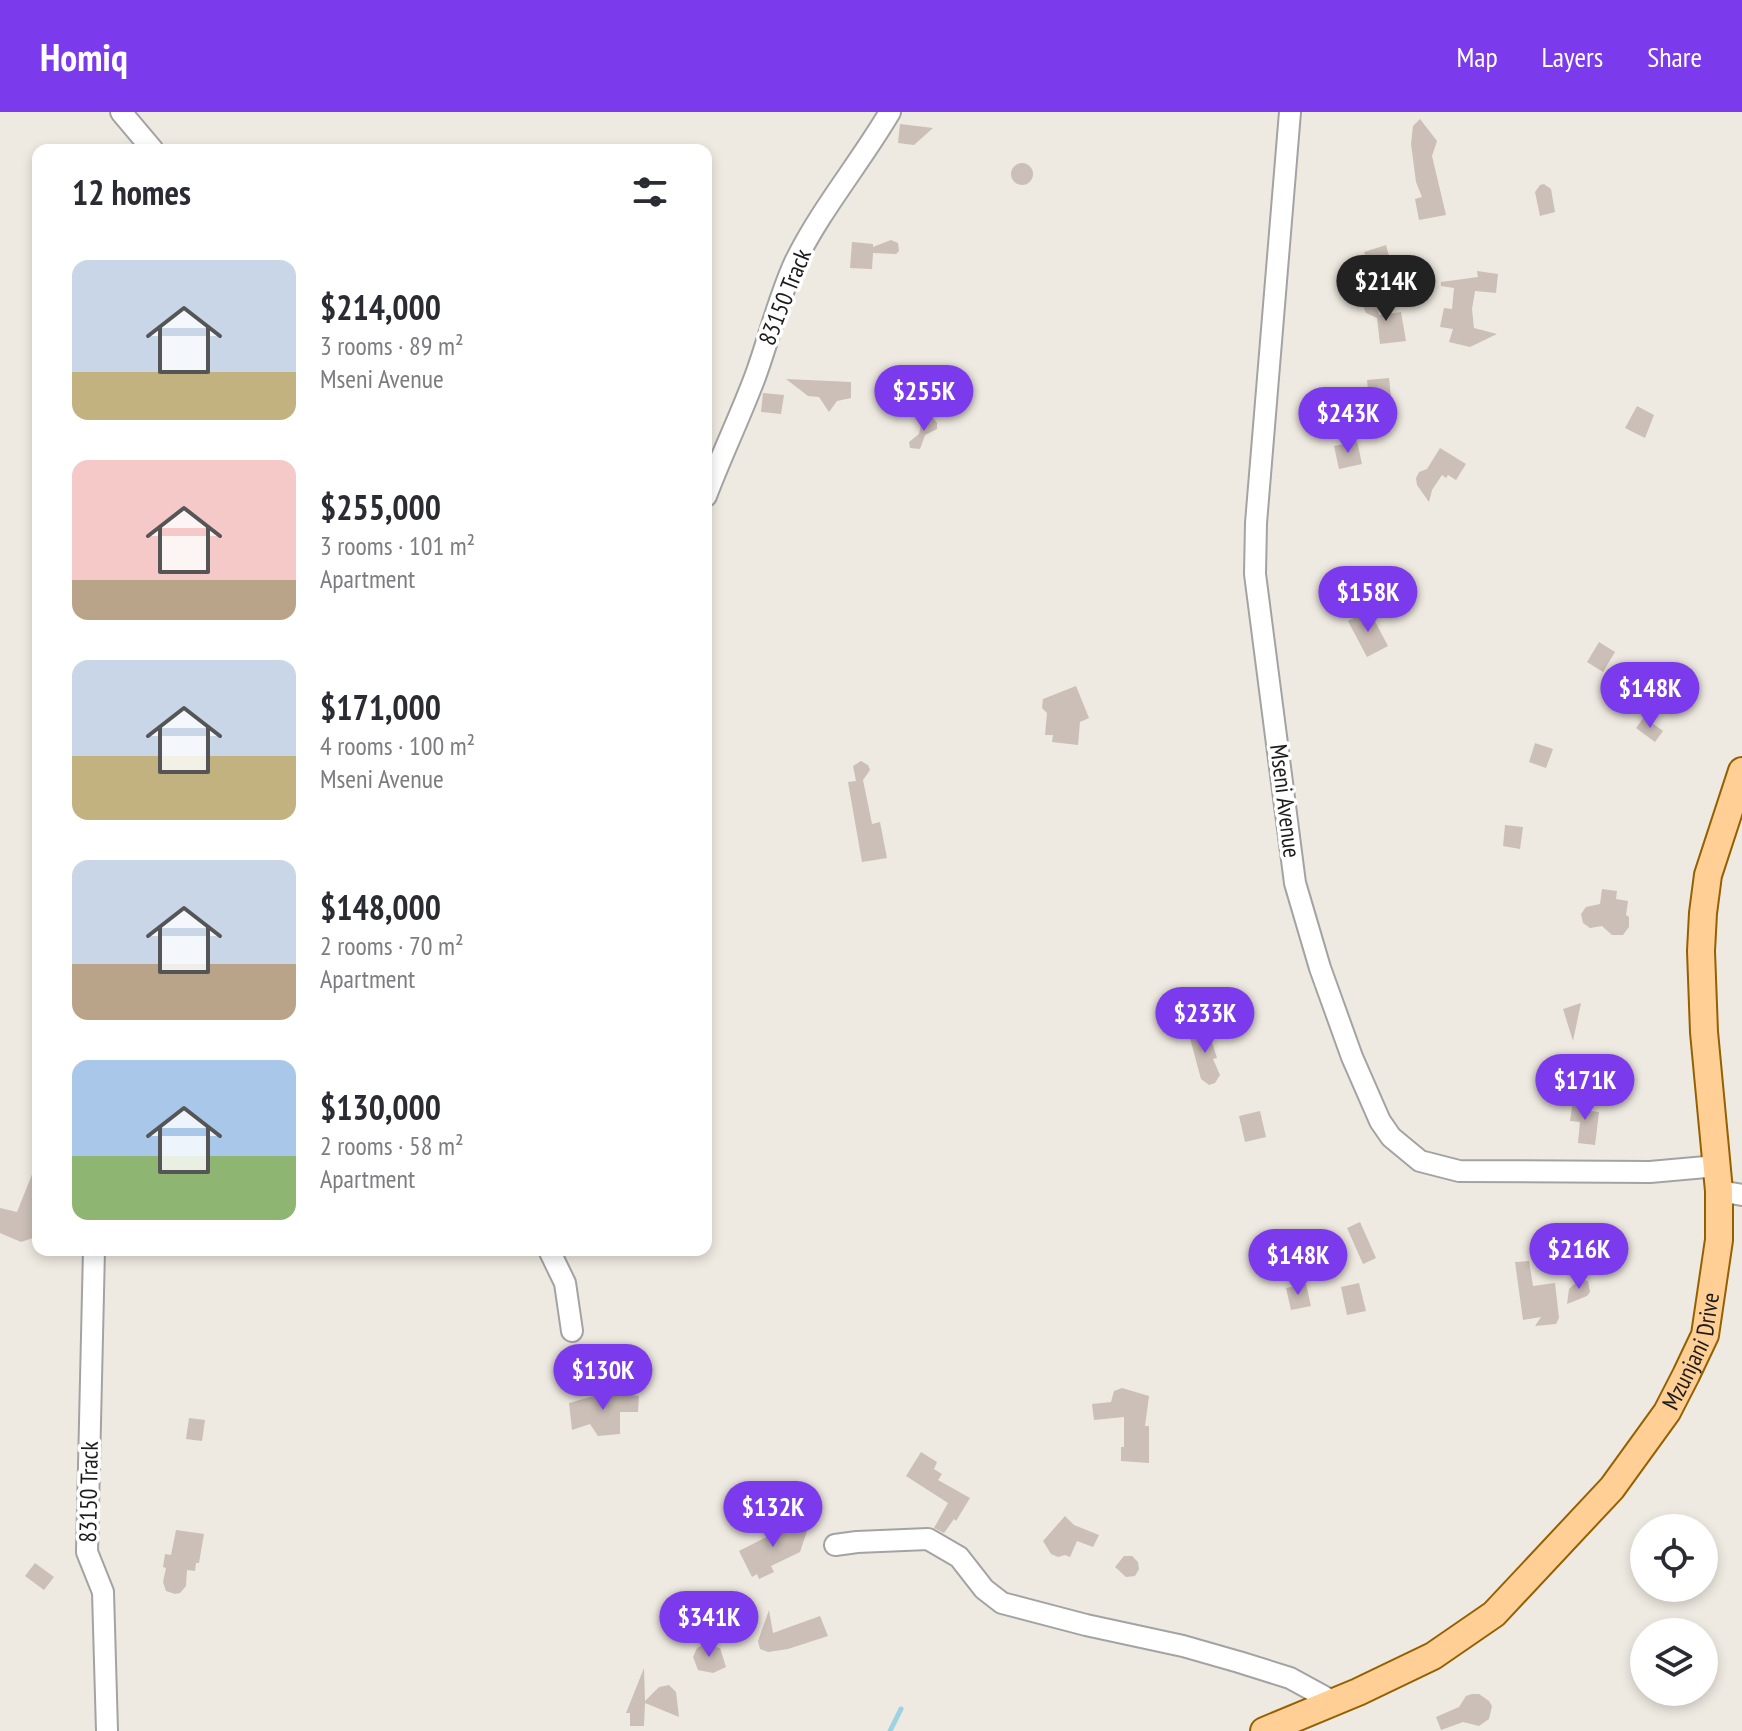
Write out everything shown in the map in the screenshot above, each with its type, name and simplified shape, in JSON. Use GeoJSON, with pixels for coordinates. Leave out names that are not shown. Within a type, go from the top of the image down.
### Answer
{"type":"FeatureCollection","features":[{"type":"Feature","properties":{"kind":"main road","name":"Mzunjani Drive"},"geometry":{"type":"LineString","coordinates":[[1264,1731],[1433,1656],[1494,1614],[1612,1488],[1667,1412],[1705,1335],[1726,1184],[1704,1032],[1701,951],[1708,875],[1742,771]]}},
{"type":"Feature","properties":{"kind":"street"},"geometry":{"type":"LineString","coordinates":[[121,112],[148,144]]}},
{"type":"Feature","properties":{"kind":"street","name":"83150 Track"},"geometry":{"type":"LineString","coordinates":[[712,481],[755,377],[794,264],[816,223],[850,177],[890,112]]}},
{"type":"Feature","properties":{"kind":"street","name":"Mseni Avenue"},"geometry":{"type":"LineString","coordinates":[[1290,112],[1258,492],[1255,574],[1295,883],[1320,968],[1364,1087],[1391,1137],[1420,1161],[1435,1166],[1479,1172],[1650,1172],[1726,1184]]}},
{"type":"Feature","properties":{"kind":"street","name":"83150 Track"},"geometry":{"type":"LineString","coordinates":[[94,1256],[87,1552],[103,1592],[107,1731]]}},
{"type":"Feature","properties":{"kind":"street"},"geometry":{"type":"LineString","coordinates":[[552,1256],[565,1283],[572,1331]]}},
{"type":"Feature","properties":{"kind":"street"},"geometry":{"type":"LineString","coordinates":[[835,1545],[928,1539],[959,1557],[984,1589],[1002,1603],[1239,1662],[1290,1678],[1334,1702]]}},
{"type":"Feature","properties":{"kind":"building"},"geometry":{"type":"Polygon","coordinates":[[[1420,119],[1437,141],[1432,156],[1446,215],[1419,220],[1415,199],[1422,197],[1416,182],[1411,144],[1413,126],[1420,119]]]}},
{"type":"Feature","properties":{"kind":"building"},"geometry":{"type":"Polygon","coordinates":[[[900,124],[933,128],[914,145],[898,143],[900,124]]]}},
{"type":"Feature","properties":{"kind":"building"},"geometry":{"type":"Polygon","coordinates":[[[1022,163],[1030,166],[1033,174],[1030,182],[1022,185],[1014,182],[1011,174],[1014,166],[1022,163]]]}},
{"type":"Feature","properties":{"kind":"building"},"geometry":{"type":"Polygon","coordinates":[[[1544,184],[1551,189],[1555,212],[1540,216],[1535,192],[1544,184]]]}},
{"type":"Feature","properties":{"kind":"building"},"geometry":{"type":"Polygon","coordinates":[[[891,240],[898,243],[899,251],[896,254],[873,253],[872,269],[850,268],[852,242],[873,244],[873,247],[891,240]]]}},
{"type":"Feature","properties":{"kind":"building"},"geometry":{"type":"Polygon","coordinates":[[[1386,245],[1392,267],[1385,269],[1391,285],[1376,291],[1364,252],[1386,245]]]}},
{"type":"Feature","properties":{"kind":"building"},"geometry":{"type":"Polygon","coordinates":[[[1477,271],[1498,274],[1496,293],[1475,291],[1472,309],[1474,328],[1497,334],[1470,347],[1449,342],[1453,329],[1440,327],[1444,308],[1452,309],[1454,288],[1441,286],[1441,282],[1478,277],[1477,271]]]}},
{"type":"Feature","properties":{"kind":"building"},"geometry":{"type":"Polygon","coordinates":[[[1375,292],[1379,315],[1401,312],[1406,341],[1380,344],[1377,318],[1366,313],[1363,306],[1375,292]]]}},
{"type":"Feature","properties":{"kind":"building"},"geometry":{"type":"Polygon","coordinates":[[[1389,378],[1392,406],[1370,409],[1367,380],[1389,378]]]}},
{"type":"Feature","properties":{"kind":"building"},"geometry":{"type":"Polygon","coordinates":[[[786,379],[851,382],[851,398],[837,401],[829,412],[819,397],[808,396],[786,379]]]}},
{"type":"Feature","properties":{"kind":"building"},"geometry":{"type":"Polygon","coordinates":[[[763,393],[784,395],[781,414],[761,412],[763,393]]]}},
{"type":"Feature","properties":{"kind":"building"},"geometry":{"type":"Polygon","coordinates":[[[1637,406],[1654,415],[1645,438],[1625,428],[1637,406]]]}},
{"type":"Feature","properties":{"kind":"building"},"geometry":{"type":"Polygon","coordinates":[[[1379,413],[1380,426],[1371,426],[1372,433],[1356,434],[1355,414],[1379,413]]]}},
{"type":"Feature","properties":{"kind":"building"},"geometry":{"type":"Polygon","coordinates":[[[932,417],[937,429],[925,435],[920,449],[910,448],[909,442],[919,434],[922,420],[932,417]]]}},
{"type":"Feature","properties":{"kind":"building"},"geometry":{"type":"Polygon","coordinates":[[[1357,441],[1362,464],[1339,469],[1334,446],[1357,441]]]}},
{"type":"Feature","properties":{"kind":"building"},"geometry":{"type":"Polygon","coordinates":[[[1440,448],[1466,464],[1456,480],[1442,475],[1432,490],[1429,502],[1417,485],[1416,478],[1419,472],[1427,469],[1440,448]]]}},
{"type":"Feature","properties":{"kind":"building"},"geometry":{"type":"Polygon","coordinates":[[[1369,610],[1388,646],[1367,657],[1348,621],[1369,610]]]}},
{"type":"Feature","properties":{"kind":"building"},"geometry":{"type":"Polygon","coordinates":[[[1599,642],[1615,652],[1603,672],[1587,662],[1599,642]]]}},
{"type":"Feature","properties":{"kind":"building"},"geometry":{"type":"Polygon","coordinates":[[[1076,686],[1089,718],[1080,722],[1078,745],[1052,742],[1053,735],[1045,735],[1047,713],[1042,708],[1043,699],[1076,686]]]}},
{"type":"Feature","properties":{"kind":"building"},"geometry":{"type":"Polygon","coordinates":[[[1644,717],[1663,731],[1655,742],[1636,728],[1644,717]]]}},
{"type":"Feature","properties":{"kind":"building"},"geometry":{"type":"Polygon","coordinates":[[[1535,743],[1553,749],[1546,768],[1529,762],[1535,743]]]}},
{"type":"Feature","properties":{"kind":"building"},"geometry":{"type":"Polygon","coordinates":[[[861,761],[870,770],[863,780],[872,824],[880,822],[887,858],[862,862],[848,782],[856,781],[853,766],[861,761]]]}},
{"type":"Feature","properties":{"kind":"building"},"geometry":{"type":"Polygon","coordinates":[[[1505,825],[1523,827],[1520,849],[1503,846],[1505,825]]]}},
{"type":"Feature","properties":{"kind":"building"},"geometry":{"type":"Polygon","coordinates":[[[1602,889],[1617,891],[1616,899],[1628,901],[1626,915],[1629,917],[1629,927],[1623,935],[1612,935],[1602,926],[1590,928],[1583,923],[1581,914],[1586,907],[1600,904],[1602,889]]]}},
{"type":"Feature","properties":{"kind":"building"},"geometry":{"type":"Polygon","coordinates":[[[1581,1003],[1573,1041],[1563,1009],[1581,1003]]]}},
{"type":"Feature","properties":{"kind":"building"},"geometry":{"type":"Polygon","coordinates":[[[1207,1026],[1217,1058],[1213,1059],[1220,1075],[1215,1083],[1209,1085],[1201,1079],[1188,1031],[1207,1026]]]}},
{"type":"Feature","properties":{"kind":"building"},"geometry":{"type":"Polygon","coordinates":[[[1573,1101],[1592,1103],[1591,1111],[1599,1112],[1595,1145],[1578,1143],[1580,1122],[1570,1121],[1573,1101]]]}},
{"type":"Feature","properties":{"kind":"building"},"geometry":{"type":"Polygon","coordinates":[[[1260,1111],[1266,1137],[1245,1142],[1239,1116],[1260,1111]]]}},
{"type":"Feature","properties":{"kind":"building"},"geometry":{"type":"Polygon","coordinates":[[[32,1174],[32,1238],[21,1242],[0,1233],[0,1208],[17,1212],[32,1174]]]}},
{"type":"Feature","properties":{"kind":"building"},"geometry":{"type":"Polygon","coordinates":[[[1360,1222],[1376,1258],[1363,1264],[1347,1228],[1360,1222]]]}},
{"type":"Feature","properties":{"kind":"building"},"geometry":{"type":"Polygon","coordinates":[[[1529,1261],[1533,1286],[1555,1283],[1559,1318],[1556,1324],[1535,1326],[1541,1317],[1523,1320],[1515,1262],[1529,1261]]]}},
{"type":"Feature","properties":{"kind":"building"},"geometry":{"type":"Polygon","coordinates":[[[1580,1279],[1588,1281],[1590,1292],[1567,1304],[1569,1289],[1580,1279]]]}},
{"type":"Feature","properties":{"kind":"building"},"geometry":{"type":"Polygon","coordinates":[[[1359,1283],[1366,1311],[1347,1315],[1341,1287],[1359,1283]]]}},
{"type":"Feature","properties":{"kind":"building"},"geometry":{"type":"Polygon","coordinates":[[[1306,1284],[1311,1306],[1291,1310],[1286,1288],[1306,1284]]]}},
{"type":"Feature","properties":{"kind":"building"},"geometry":{"type":"Polygon","coordinates":[[[1122,1388],[1149,1396],[1145,1426],[1149,1426],[1149,1463],[1121,1461],[1124,1417],[1094,1420],[1092,1404],[1111,1402],[1114,1391],[1122,1388]]]}},
{"type":"Feature","properties":{"kind":"building"},"geometry":{"type":"Polygon","coordinates":[[[608,1392],[639,1396],[638,1412],[620,1412],[620,1434],[598,1436],[590,1424],[572,1430],[569,1403],[608,1392]]]}},
{"type":"Feature","properties":{"kind":"building"},"geometry":{"type":"Polygon","coordinates":[[[189,1418],[205,1420],[202,1441],[186,1439],[189,1418]]]}},
{"type":"Feature","properties":{"kind":"building"},"geometry":{"type":"Polygon","coordinates":[[[921,1452],[937,1462],[934,1469],[942,1474],[938,1480],[970,1498],[956,1521],[954,1519],[944,1533],[934,1528],[948,1503],[906,1476],[921,1452]]]}},
{"type":"Feature","properties":{"kind":"building"},"geometry":{"type":"Polygon","coordinates":[[[1065,1516],[1074,1525],[1099,1535],[1093,1547],[1077,1541],[1070,1557],[1051,1554],[1043,1541],[1065,1516]]]}},
{"type":"Feature","properties":{"kind":"building"},"geometry":{"type":"Polygon","coordinates":[[[768,1519],[807,1531],[800,1552],[771,1566],[774,1572],[759,1579],[757,1574],[752,1577],[739,1551],[774,1533],[768,1519]]]}},
{"type":"Feature","properties":{"kind":"building"},"geometry":{"type":"Polygon","coordinates":[[[176,1530],[204,1534],[199,1563],[196,1563],[195,1571],[187,1570],[186,1586],[175,1594],[166,1591],[163,1582],[166,1568],[163,1567],[165,1554],[171,1555],[176,1530]]]}},
{"type":"Feature","properties":{"kind":"building"},"geometry":{"type":"Polygon","coordinates":[[[1124,1556],[1132,1556],[1138,1562],[1139,1569],[1135,1576],[1126,1577],[1115,1567],[1124,1556]]]}},
{"type":"Feature","properties":{"kind":"building"},"geometry":{"type":"Polygon","coordinates":[[[35,1563],[54,1577],[44,1590],[25,1576],[35,1563]]]}},
{"type":"Feature","properties":{"kind":"building"},"geometry":{"type":"Polygon","coordinates":[[[769,1610],[773,1633],[820,1616],[828,1636],[788,1649],[768,1652],[760,1649],[758,1641],[769,1610]]]}},
{"type":"Feature","properties":{"kind":"building"},"geometry":{"type":"Polygon","coordinates":[[[705,1644],[720,1648],[726,1667],[713,1673],[698,1670],[693,1657],[697,1648],[705,1644]]]}},
{"type":"Feature","properties":{"kind":"building"},"geometry":{"type":"Polygon","coordinates":[[[644,1668],[645,1701],[659,1687],[669,1685],[676,1692],[679,1717],[645,1703],[644,1726],[630,1726],[630,1713],[626,1713],[644,1668]]]}},
{"type":"Feature","properties":{"kind":"building"},"geometry":{"type":"Polygon","coordinates":[[[1479,1694],[1489,1701],[1492,1706],[1489,1719],[1479,1726],[1463,1722],[1441,1730],[1436,1717],[1459,1707],[1466,1696],[1479,1694]]]}},
{"type":"Feature","properties":{"kind":"waterway"},"geometry":{"type":"LineString","coordinates":[[890,1731],[901,1709]]}}]}
